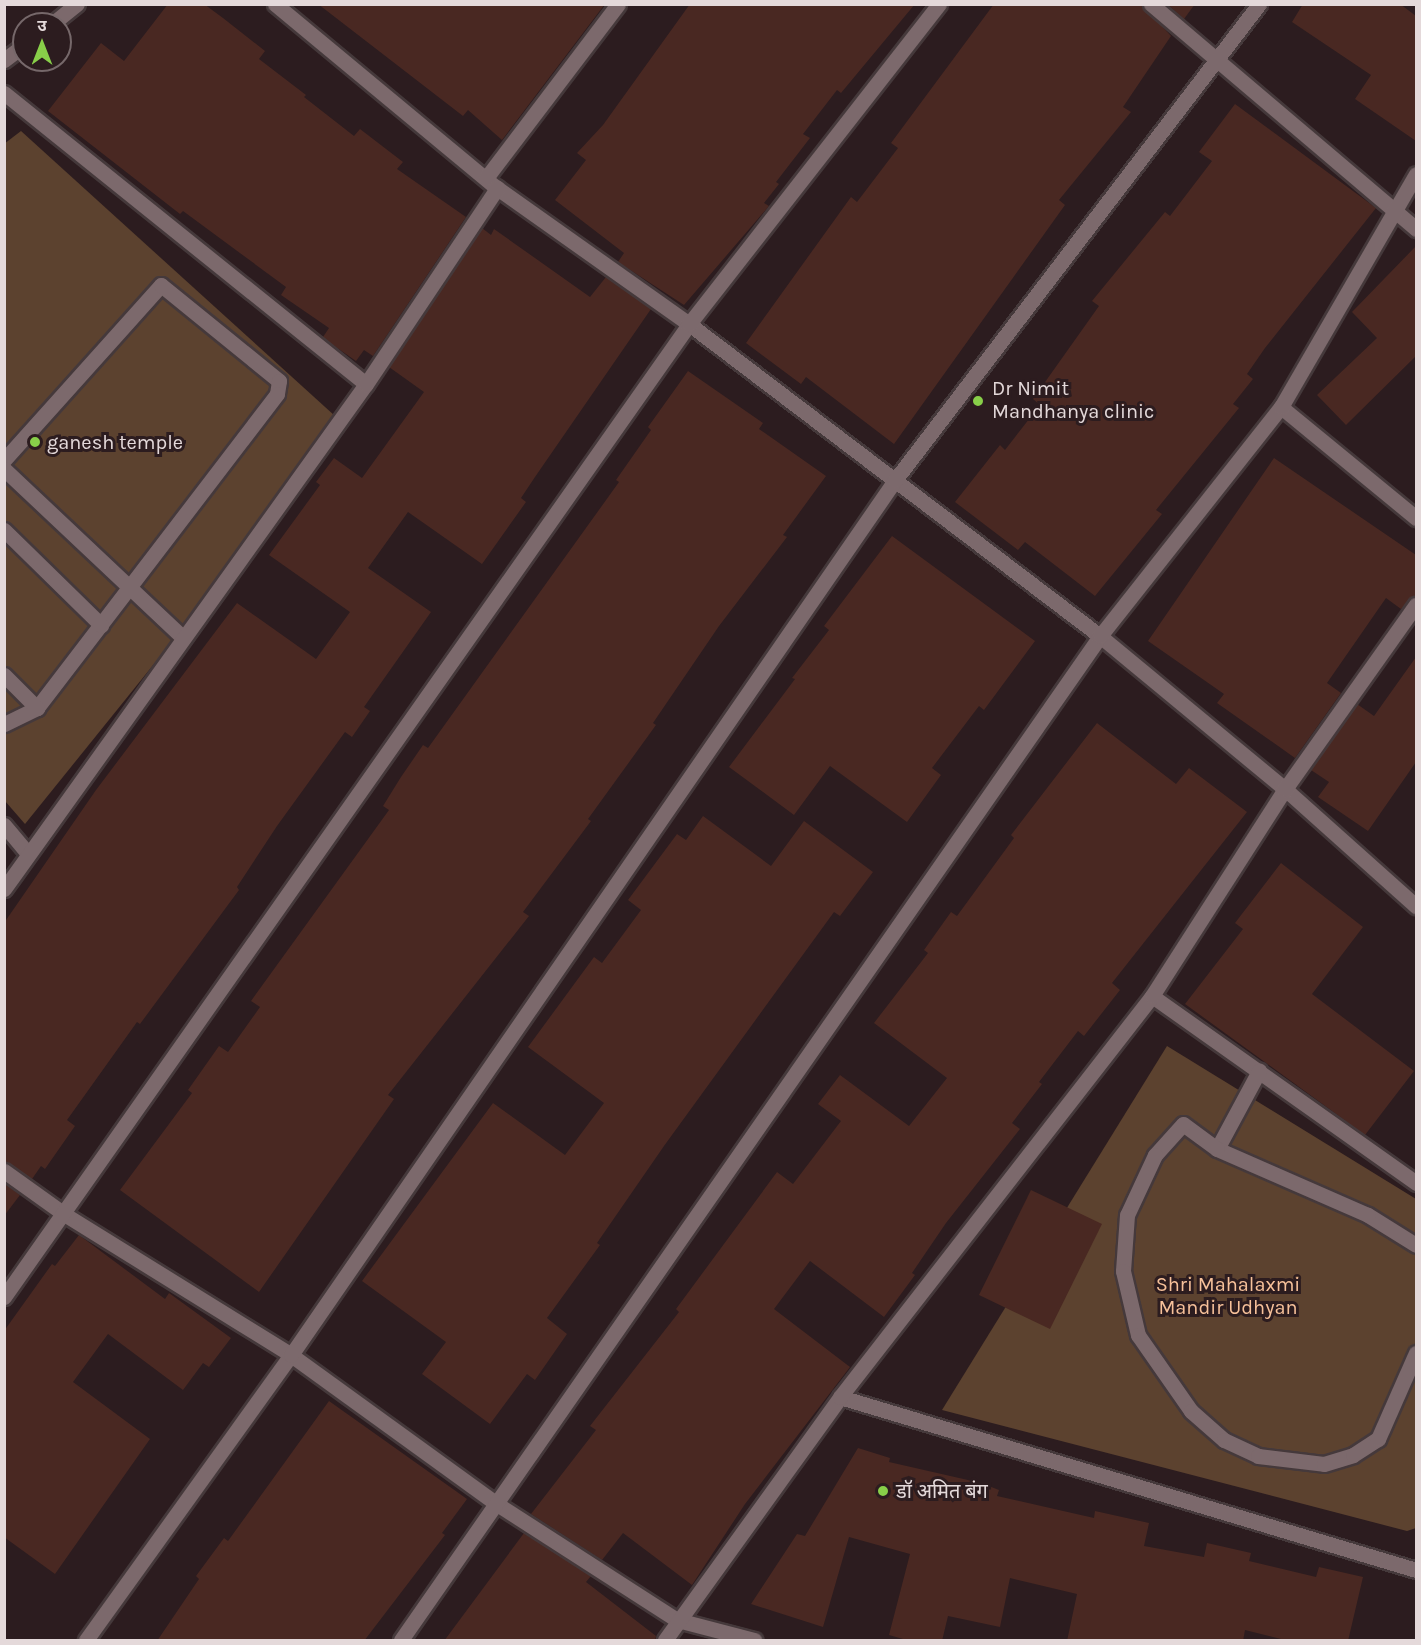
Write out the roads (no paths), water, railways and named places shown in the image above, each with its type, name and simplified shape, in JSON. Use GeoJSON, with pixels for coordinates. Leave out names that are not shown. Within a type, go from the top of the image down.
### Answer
{"type":"FeatureCollection","features":[{"type":"Feature","properties":{"kind":"street"},"geometry":{"type":"LineString","coordinates":[[275,4],[492,183],[690,324],[1100,636],[1285,789],[1416,906]]}},
{"type":"Feature","properties":{"kind":"street"},"geometry":{"type":"LineString","coordinates":[[4,889],[182,637],[366,384],[492,183],[618,4]]}},
{"type":"Feature","properties":{"kind":"street"},"geometry":{"type":"LineString","coordinates":[[4,1297],[690,324],[939,4]]}},
{"type":"Feature","properties":{"kind":"street"},"geometry":{"type":"LineString","coordinates":[[1150,4],[1416,229]]}},
{"type":"Feature","properties":{"kind":"street"},"geometry":{"type":"LineString","coordinates":[[86,1641],[291,1355],[895,480],[1219,61],[1259,4]]}},
{"type":"Feature","properties":{"kind":"street"},"geometry":{"type":"LineString","coordinates":[[4,93],[366,384]]}},
{"type":"Feature","properties":{"kind":"street"},"geometry":{"type":"LineString","coordinates":[[401,1641],[1100,636],[1281,407],[1416,174]]}},
{"type":"Feature","properties":{"kind":"street"},"geometry":{"type":"LineString","coordinates":[[4,460],[161,285],[279,381],[278,394],[37,708],[4,724]]}},
{"type":"Feature","properties":{"kind":"street"},"geometry":{"type":"LineString","coordinates":[[1281,407],[1416,518]]}},
{"type":"Feature","properties":{"kind":"street"},"geometry":{"type":"LineString","coordinates":[[4,469],[182,637]]}},
{"type":"Feature","properties":{"kind":"street"},"geometry":{"type":"LineString","coordinates":[[4,530],[101,625]]}},
{"type":"Feature","properties":{"kind":"street"},"geometry":{"type":"LineString","coordinates":[[665,1641],[677,1620],[840,1396],[1152,996],[1285,789],[1416,605]]}},
{"type":"Feature","properties":{"kind":"street"},"geometry":{"type":"LineString","coordinates":[[4,675],[37,708]]}},
{"type":"Feature","properties":{"kind":"street"},"geometry":{"type":"LineString","coordinates":[[4,825],[28,854]]}},
{"type":"Feature","properties":{"kind":"street"},"geometry":{"type":"LineString","coordinates":[[1152,996],[1416,1183]]}},
{"type":"Feature","properties":{"kind":"street"},"geometry":{"type":"LineString","coordinates":[[1217,1149],[1258,1071]]}},
{"type":"Feature","properties":{"kind":"street"},"geometry":{"type":"LineString","coordinates":[[1416,1245],[1368,1215],[1217,1149],[1183,1124],[1155,1155],[1127,1215],[1123,1271],[1138,1335],[1191,1411],[1224,1440],[1258,1456],[1323,1464],[1353,1455],[1378,1439],[1416,1353]]}},
{"type":"Feature","properties":{"kind":"street"},"geometry":{"type":"LineString","coordinates":[[4,1171],[64,1214],[291,1355],[497,1504],[677,1620],[754,1641]]}},
{"type":"Feature","properties":{"kind":"street"},"geometry":{"type":"LineString","coordinates":[[840,1396],[1416,1570]]}},
{"type":"Feature","properties":{"kind":"place","name":"Dr Nimit Mandhanya clinic"},"geometry":{"type":"Point","coordinates":[978,401]}},
{"type":"Feature","properties":{"kind":"place","name":"ganesh temple"},"geometry":{"type":"Point","coordinates":[35,442]}},
{"type":"Feature","properties":{"kind":"place","name":"डॉ अमित बंग"},"geometry":{"type":"Point","coordinates":[883,1491]}},
{"type":"Feature","properties":{"kind":"park label","name":"Shri Mahalaxmi Mandir Udhyan"},"geometry":{"type":"Point","coordinates":[1228,1296]}}]}
